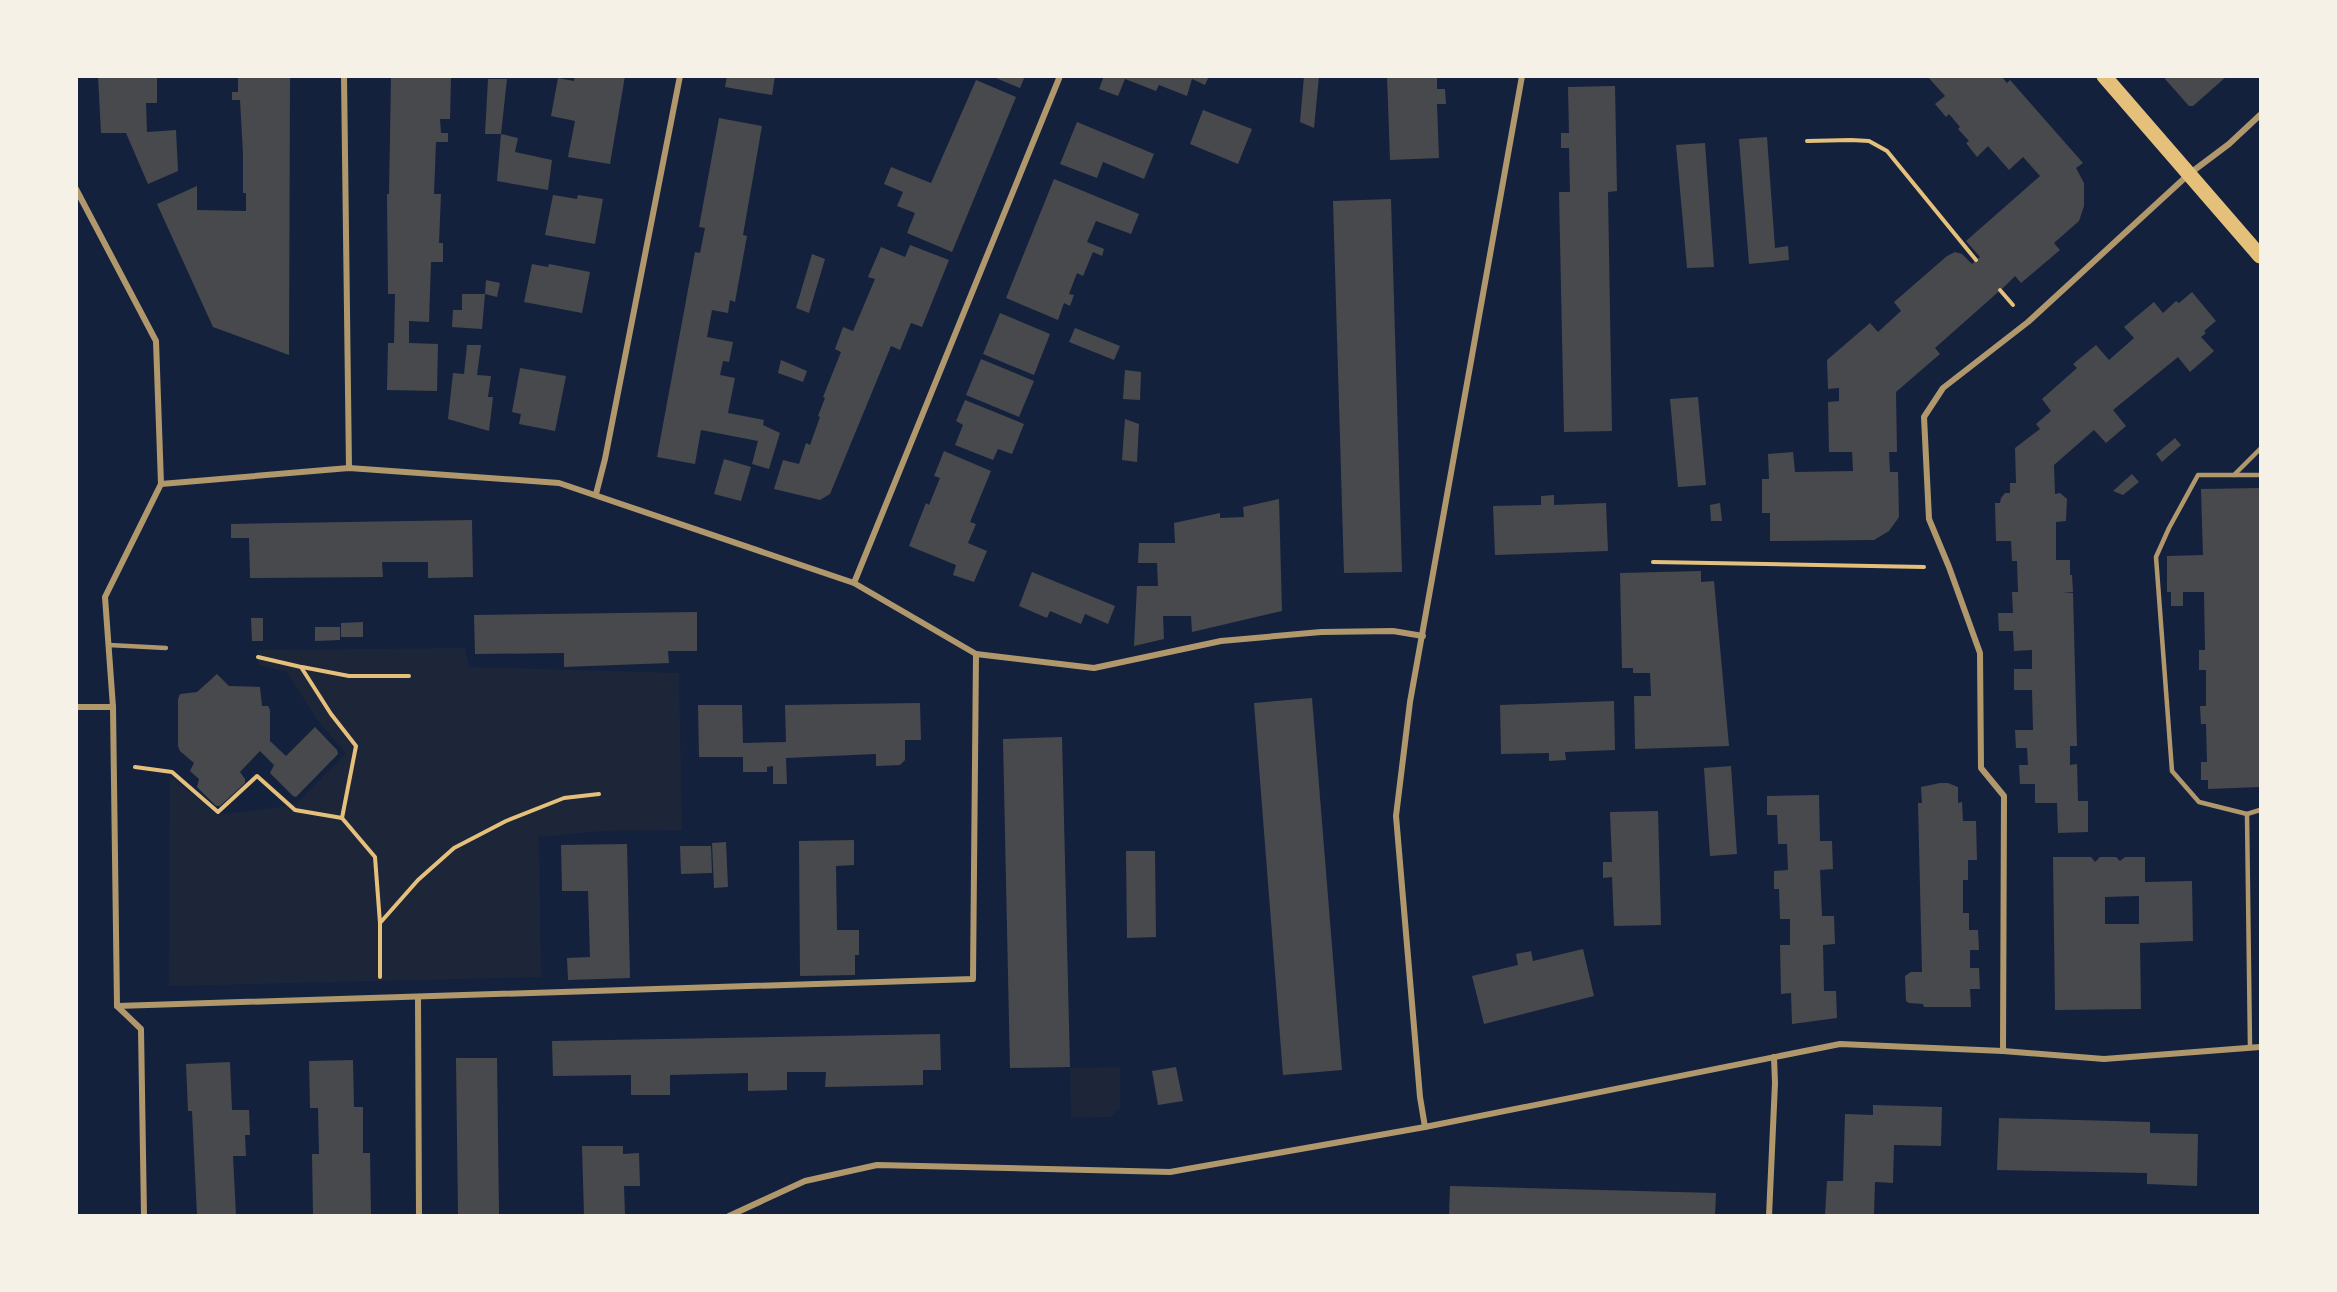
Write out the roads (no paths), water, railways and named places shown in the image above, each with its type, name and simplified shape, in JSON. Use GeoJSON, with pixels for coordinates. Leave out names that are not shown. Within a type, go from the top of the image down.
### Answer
{"type":"FeatureCollection","features":[{"type":"Feature","properties":{"kind":"main road"},"geometry":{"type":"LineString","coordinates":[[2104,76],[2260,256]]}},
{"type":"Feature","properties":{"kind":"street"},"geometry":{"type":"LineString","coordinates":[[344,76],[349,468]]}},
{"type":"Feature","properties":{"kind":"street"},"geometry":{"type":"LineString","coordinates":[[596,494],[605,459],[680,76]]}},
{"type":"Feature","properties":{"kind":"street"},"geometry":{"type":"LineString","coordinates":[[854,583],[1060,76]]}},
{"type":"Feature","properties":{"kind":"street"},"geometry":{"type":"LineString","coordinates":[[1425,1127],[1420,1097],[1396,816],[1410,702],[1522,76]]}},
{"type":"Feature","properties":{"kind":"street"},"geometry":{"type":"LineString","coordinates":[[2003,1051],[2004,796],[1981,768],[1980,653],[1929,519],[1924,417],[1942,388],[2028,322],[2189,174],[2229,144],[2260,114]]}},
{"type":"Feature","properties":{"kind":"street"},"geometry":{"type":"LineString","coordinates":[[76,189],[156,341],[161,484],[105,597],[113,707],[117,1006],[141,1029],[144,1215]]}},
{"type":"Feature","properties":{"kind":"street"},"geometry":{"type":"LineString","coordinates":[[161,484],[349,468],[560,483],[854,583],[976,654],[1094,668],[1221,641],[1299,634],[1393,631],[1423,636]]}},
{"type":"Feature","properties":{"kind":"street"},"geometry":{"type":"LineString","coordinates":[[117,1006],[972,979],[976,654]]}},
{"type":"Feature","properties":{"kind":"street"},"geometry":{"type":"LineString","coordinates":[[76,707],[113,707]]}},
{"type":"Feature","properties":{"kind":"street"},"geometry":{"type":"LineString","coordinates":[[418,998],[419,1215]]}},
{"type":"Feature","properties":{"kind":"street"},"geometry":{"type":"LineString","coordinates":[[729,1215],[805,1181],[877,1165],[1170,1172],[1425,1127],[1840,1044],[2003,1051],[2104,1059],[2260,1047]]}},
{"type":"Feature","properties":{"kind":"street"},"geometry":{"type":"LineString","coordinates":[[1769,1215],[1774,1058]]}},
{"type":"Feature","properties":{"kind":"lane"},"geometry":{"type":"LineString","coordinates":[[2234,475],[2260,449]]}},
{"type":"Feature","properties":{"kind":"lane"},"geometry":{"type":"LineString","coordinates":[[2260,475],[2198,475],[2156,557],[2172,771],[2199,802],[2247,814],[2260,810]]}},
{"type":"Feature","properties":{"kind":"lane"},"geometry":{"type":"LineString","coordinates":[[109,645],[166,648]]}},
{"type":"Feature","properties":{"kind":"lane"},"geometry":{"type":"LineString","coordinates":[[2247,814],[2250,1048]]}}]}
